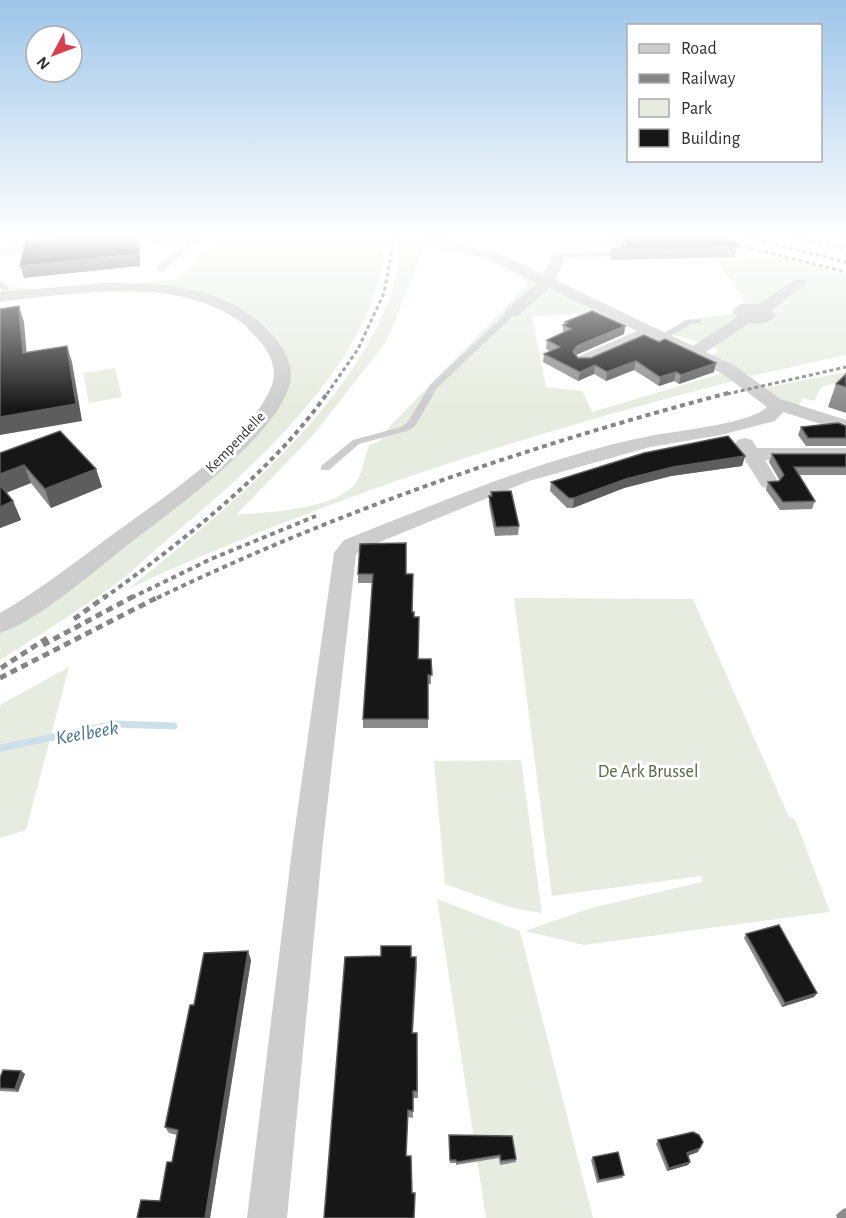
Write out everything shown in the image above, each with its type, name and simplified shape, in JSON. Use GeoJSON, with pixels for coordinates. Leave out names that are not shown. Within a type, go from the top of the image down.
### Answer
{"type":"FeatureCollection","features":[{"type":"Feature","properties":{"kind":"street","name":"Kempendelle"},"geometry":{"type":"LineString","coordinates":[[0,624],[60,585],[207,471],[247,434],[274,399],[283,372],[276,351],[260,329],[236,312],[190,295]]}},
{"type":"Feature","properties":{"kind":"street"},"geometry":{"type":"LineString","coordinates":[[512,313],[533,295]]}},
{"type":"Feature","properties":{"kind":"street"},"geometry":{"type":"LineString","coordinates":[[573,295],[729,369],[777,404],[846,426]]}},
{"type":"Feature","properties":{"kind":"street"},"geometry":{"type":"LineString","coordinates":[[694,353],[782,295]]}},
{"type":"Feature","properties":{"kind":"street"},"geometry":{"type":"LineString","coordinates":[[583,362],[655,335]]}},
{"type":"Feature","properties":{"kind":"street"},"geometry":{"type":"LineString","coordinates":[[721,429],[768,417],[777,404]]}},
{"type":"Feature","properties":{"kind":"street"},"geometry":{"type":"LineString","coordinates":[[267,1218],[308,842],[345,553],[352,545],[531,474],[648,442],[721,429],[823,418]]}},
{"type":"Feature","properties":{"kind":"street"},"geometry":{"type":"LineString","coordinates":[[769,483],[747,447],[846,454]]}},
{"type":"Feature","properties":{"kind":"lane"},"geometry":{"type":"LineString","coordinates":[[325,468],[356,442],[404,429],[412,424],[433,387],[512,313]]}},
{"type":"Feature","properties":{"kind":"lane"},"geometry":{"type":"LineString","coordinates":[[655,335],[689,322],[698,321]]}},
{"type":"Feature","properties":{"kind":"green space"},"geometry":{"type":"Polygon","coordinates":[[[0,295],[66,295],[0,300],[0,295]]]}},
{"type":"Feature","properties":{"kind":"green space"},"geometry":{"type":"Polygon","coordinates":[[[189,295],[373,295],[362,323],[338,365],[308,405],[274,443],[202,510],[112,587],[0,660],[0,627],[219,467],[278,398],[275,342],[265,326],[254,317],[239,310],[189,295]]]}},
{"type":"Feature","properties":{"kind":"green space"},"geometry":{"type":"Polygon","coordinates":[[[389,295],[405,295],[386,342],[314,434],[236,515],[299,508],[345,493],[357,480],[369,445],[380,441],[391,425],[517,295],[564,295],[599,313],[532,316],[546,387],[582,391],[592,412],[723,373],[733,381],[578,423],[350,497],[202,556],[128,589],[207,524],[288,447],[326,405],[358,361],[382,316],[389,295]]]}},
{"type":"Feature","properties":{"kind":"green space"},"geometry":{"type":"Polygon","coordinates":[[[741,295],[846,295],[846,355],[751,376],[711,356],[718,352],[716,347],[665,331],[687,320],[731,314],[733,307],[747,304],[741,295]]]}},
{"type":"Feature","properties":{"kind":"green space"},"geometry":{"type":"Polygon","coordinates":[[[115,368],[122,397],[89,403],[83,373],[115,368]]]}},
{"type":"Feature","properties":{"kind":"green space"},"geometry":{"type":"Polygon","coordinates":[[[846,372],[846,382],[841,381],[821,387],[814,401],[803,398],[798,406],[781,401],[764,388],[846,372]]]}},
{"type":"Feature","properties":{"kind":"green space","name":"De Ark Brussel"},"geometry":{"type":"Polygon","coordinates":[[[514,598],[693,599],[789,817],[795,819],[830,912],[584,945],[525,931],[591,908],[702,882],[701,876],[552,896],[514,598]]]}},
{"type":"Feature","properties":{"kind":"green space"},"geometry":{"type":"Polygon","coordinates":[[[69,667],[26,830],[0,838],[0,705],[69,667]]]}},
{"type":"Feature","properties":{"kind":"green space"},"geometry":{"type":"Polygon","coordinates":[[[521,760],[542,913],[512,908],[445,884],[434,761],[521,760]]]}},
{"type":"Feature","properties":{"kind":"green space"},"geometry":{"type":"Polygon","coordinates":[[[437,899],[520,931],[593,1218],[486,1218],[437,899]]]}},
{"type":"Feature","properties":{"kind":"building"},"geometry":{"type":"Polygon","coordinates":[[[19,306],[23,353],[67,346],[76,404],[0,417],[0,309],[19,306]]]}},
{"type":"Feature","properties":{"kind":"building"},"geometry":{"type":"Polygon","coordinates":[[[592,311],[625,326],[577,346],[573,352],[578,358],[591,358],[644,335],[659,342],[665,339],[716,363],[681,375],[676,372],[660,377],[636,361],[607,372],[595,365],[580,372],[544,354],[560,347],[547,340],[571,329],[563,325],[568,323],[565,322],[592,311]]]}},
{"type":"Feature","properties":{"kind":"building"},"geometry":{"type":"Polygon","coordinates":[[[846,374],[846,387],[836,384],[846,374]]]}},
{"type":"Feature","properties":{"kind":"building"},"geometry":{"type":"Polygon","coordinates":[[[838,423],[846,426],[846,438],[808,438],[801,427],[838,423]]]}},
{"type":"Feature","properties":{"kind":"building"},"geometry":{"type":"Polygon","coordinates":[[[60,431],[96,469],[45,489],[24,465],[0,474],[0,453],[60,431]]]}},
{"type":"Feature","properties":{"kind":"building"},"geometry":{"type":"Polygon","coordinates":[[[728,436],[745,456],[673,467],[626,479],[574,498],[569,498],[551,482],[644,453],[728,436]]]}},
{"type":"Feature","properties":{"kind":"building"},"geometry":{"type":"Polygon","coordinates":[[[772,454],[846,454],[846,467],[794,467],[815,501],[783,502],[768,482],[779,481],[784,475],[772,454]]]}},
{"type":"Feature","properties":{"kind":"building"},"geometry":{"type":"Polygon","coordinates":[[[0,485],[13,501],[0,507],[0,485]]]}},
{"type":"Feature","properties":{"kind":"building"},"geometry":{"type":"Polygon","coordinates":[[[511,491],[519,526],[496,527],[489,496],[492,496],[491,492],[511,491]]]}},
{"type":"Feature","properties":{"kind":"building"},"geometry":{"type":"Polygon","coordinates":[[[406,543],[406,574],[413,574],[412,612],[414,612],[414,617],[419,617],[418,659],[431,659],[432,675],[428,675],[428,719],[363,719],[373,574],[358,574],[360,544],[406,543]]]}},
{"type":"Feature","properties":{"kind":"building"},"geometry":{"type":"Polygon","coordinates":[[[779,925],[817,993],[785,1003],[746,934],[779,925]]]}},
{"type":"Feature","properties":{"kind":"building"},"geometry":{"type":"Polygon","coordinates":[[[381,946],[411,946],[411,957],[416,957],[412,1033],[417,1033],[417,1091],[413,1091],[413,1111],[408,1110],[406,1156],[411,1156],[412,1193],[415,1193],[414,1218],[324,1218],[345,957],[381,956],[381,946]]]}},
{"type":"Feature","properties":{"kind":"building"},"geometry":{"type":"Polygon","coordinates":[[[248,951],[205,1218],[137,1218],[141,1200],[160,1201],[167,1162],[172,1162],[178,1130],[165,1127],[190,1005],[194,1005],[204,953],[248,951]]]}},
{"type":"Feature","properties":{"kind":"building"},"geometry":{"type":"Polygon","coordinates":[[[3,1070],[21,1071],[15,1089],[0,1088],[3,1070]]]}},
{"type":"Feature","properties":{"kind":"building"},"geometry":{"type":"Polygon","coordinates":[[[693,1132],[699,1135],[703,1142],[700,1148],[687,1153],[690,1162],[669,1168],[658,1140],[693,1132]]]}},
{"type":"Feature","properties":{"kind":"building"},"geometry":{"type":"Polygon","coordinates":[[[449,1135],[512,1136],[516,1159],[501,1161],[500,1155],[457,1162],[450,1160],[449,1135]]]}},
{"type":"Feature","properties":{"kind":"building"},"geometry":{"type":"Polygon","coordinates":[[[618,1152],[624,1175],[599,1180],[593,1157],[618,1152]]]}},
{"type":"Feature","properties":{"kind":"waterway","name":"Keelbeek"},"geometry":{"type":"LineString","coordinates":[[0,748],[116,724],[174,726]]}},
{"type":"Feature","properties":{"kind":"railway"},"geometry":{"type":"LineString","coordinates":[[327,394],[358,349],[383,295]]}},
{"type":"Feature","properties":{"kind":"railway"},"geometry":{"type":"LineString","coordinates":[[727,394],[846,367]]}},
{"type":"Feature","properties":{"kind":"railway"},"geometry":{"type":"LineString","coordinates":[[104,598],[164,554],[225,504],[281,449],[328,392]]}},
{"type":"Feature","properties":{"kind":"railway"},"geometry":{"type":"LineString","coordinates":[[157,598],[297,536],[440,481],[585,434],[732,392]]}},
{"type":"Feature","properties":{"kind":"railway"},"geometry":{"type":"LineString","coordinates":[[131,598],[211,559],[316,516]]}},
{"type":"Feature","properties":{"kind":"railway"},"geometry":{"type":"LineString","coordinates":[[74,619],[106,596]]}},
{"type":"Feature","properties":{"kind":"railway"},"geometry":{"type":"LineString","coordinates":[[43,645],[134,596]]}},
{"type":"Feature","properties":{"kind":"railway"},"geometry":{"type":"LineString","coordinates":[[0,678],[160,596]]}},
{"type":"Feature","properties":{"kind":"railway"},"geometry":{"type":"LineString","coordinates":[[1,668],[47,638]]}}]}
